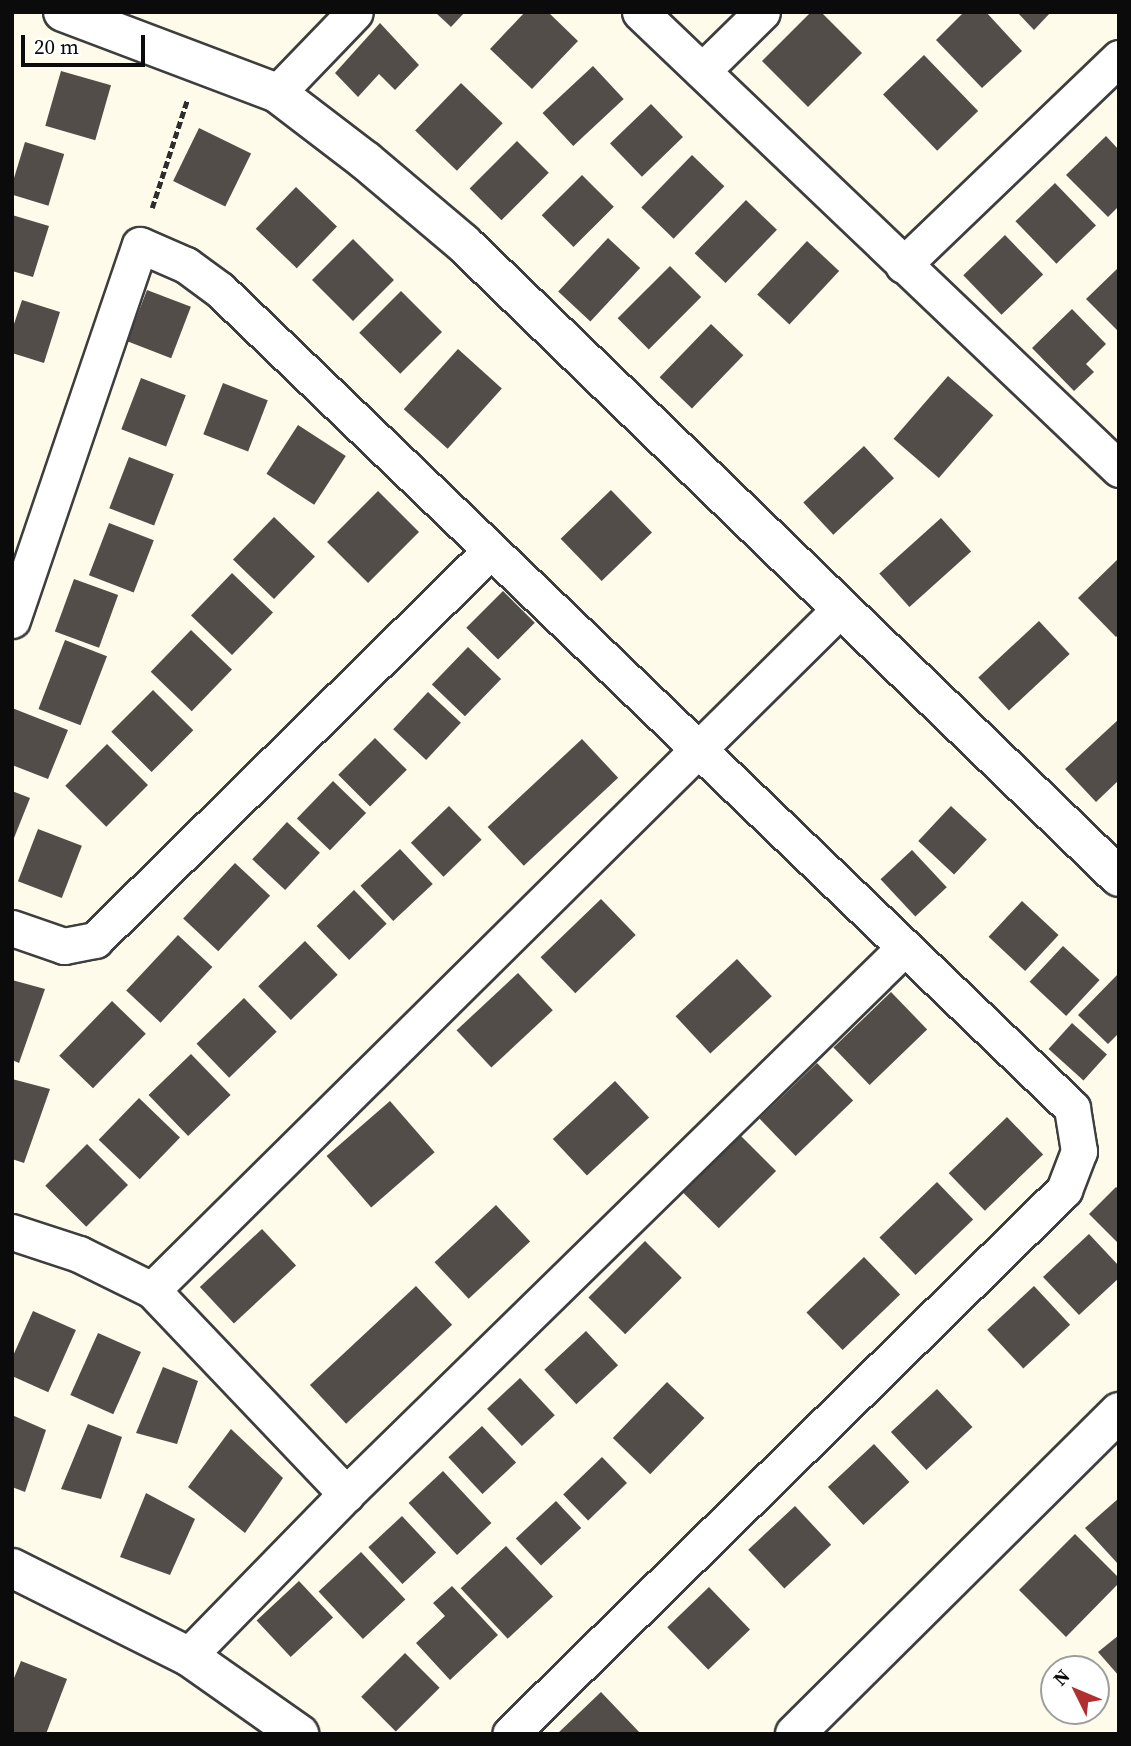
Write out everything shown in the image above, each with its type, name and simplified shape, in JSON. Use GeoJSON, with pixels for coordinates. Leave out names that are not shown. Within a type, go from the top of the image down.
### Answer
{"type":"FeatureCollection","features":[{"type":"Feature","properties":{"kind":"street"},"geometry":{"type":"LineString","coordinates":[[63,12],[277,93],[463,243],[839,610],[1116,868]]}},
{"type":"Feature","properties":{"kind":"street"},"geometry":{"type":"LineString","coordinates":[[277,93],[355,12]]}},
{"type":"Feature","properties":{"kind":"street"},"geometry":{"type":"LineString","coordinates":[[640,12],[903,265],[1118,466]]}},
{"type":"Feature","properties":{"kind":"street"},"geometry":{"type":"LineString","coordinates":[[702,71],[762,12]]}},
{"type":"Feature","properties":{"kind":"street"},"geometry":{"type":"LineString","coordinates":[[903,265],[1119,58]]}},
{"type":"Feature","properties":{"kind":"street"},"geometry":{"type":"LineString","coordinates":[[12,620],[141,246],[186,265],[220,290],[489,552],[700,748],[903,948],[1072,1108],[1079,1151],[1074,1170],[1064,1190],[510,1734]]}},
{"type":"Feature","properties":{"kind":"street"},"geometry":{"type":"LineString","coordinates":[[12,928],[64,946],[95,940],[489,552]]}},
{"type":"Feature","properties":{"kind":"street"},"geometry":{"type":"LineString","coordinates":[[152,1290],[839,610]]}},
{"type":"Feature","properties":{"kind":"street"},"geometry":{"type":"LineString","coordinates":[[188,1656],[346,1493],[903,948]]}},
{"type":"Feature","properties":{"kind":"street"},"geometry":{"type":"LineString","coordinates":[[12,1232],[79,1254],[152,1290],[346,1493]]}},
{"type":"Feature","properties":{"kind":"street"},"geometry":{"type":"LineString","coordinates":[[795,1734],[1119,1412]]}},
{"type":"Feature","properties":{"kind":"street"},"geometry":{"type":"LineString","coordinates":[[12,1568],[188,1656],[299,1734]]}},
{"type":"Feature","properties":{"kind":"path"},"geometry":{"type":"LineString","coordinates":[[141,246],[199,63]]}},
{"type":"Feature","properties":{"kind":"building"},"geometry":{"type":"Polygon","coordinates":[[[435,12],[465,12],[451,27],[435,12]]]}},
{"type":"Feature","properties":{"kind":"building"},"geometry":{"type":"Polygon","coordinates":[[[525,12],[548,12],[578,41],[532,89],[490,49],[525,12]]]}},
{"type":"Feature","properties":{"kind":"building"},"geometry":{"type":"Polygon","coordinates":[[[811,12],[821,12],[862,53],[808,107],[762,61],[811,12]]]}},
{"type":"Feature","properties":{"kind":"building"},"geometry":{"type":"Polygon","coordinates":[[[964,12],[986,12],[1022,51],[982,88],[936,40],[964,12]]]}},
{"type":"Feature","properties":{"kind":"building"},"geometry":{"type":"Polygon","coordinates":[[[1017,12],[1051,12],[1034,30],[1017,12]]]}},
{"type":"Feature","properties":{"kind":"building"},"geometry":{"type":"Polygon","coordinates":[[[380,23],[419,65],[395,90],[379,74],[358,97],[335,73],[380,23]]]}},
{"type":"Feature","properties":{"kind":"building"},"geometry":{"type":"Polygon","coordinates":[[[924,55],[978,111],[937,151],[883,95],[924,55]]]}},
{"type":"Feature","properties":{"kind":"building"},"geometry":{"type":"Polygon","coordinates":[[[593,66],[624,99],[573,146],[543,113],[593,66]]]}},
{"type":"Feature","properties":{"kind":"building"},"geometry":{"type":"Polygon","coordinates":[[[61,71],[111,85],[95,140],[45,126],[61,71]]]}},
{"type":"Feature","properties":{"kind":"building"},"geometry":{"type":"Polygon","coordinates":[[[461,83],[503,123],[457,171],[415,130],[461,83]]]}},
{"type":"Feature","properties":{"kind":"building"},"geometry":{"type":"Polygon","coordinates":[[[651,104],[683,137],[642,177],[610,144],[651,104]]]}},
{"type":"Feature","properties":{"kind":"building"},"geometry":{"type":"Polygon","coordinates":[[[199,128],[251,153],[225,206],[173,181],[199,128]]]}},
{"type":"Feature","properties":{"kind":"building"},"geometry":{"type":"Polygon","coordinates":[[[1106,136],[1119,150],[1119,206],[1108,217],[1066,175],[1106,136]]]}},
{"type":"Feature","properties":{"kind":"building"},"geometry":{"type":"Polygon","coordinates":[[[517,141],[549,173],[501,220],[470,188],[517,141]]]}},
{"type":"Feature","properties":{"kind":"building"},"geometry":{"type":"Polygon","coordinates":[[[25,142],[64,154],[48,206],[12,194],[12,185],[25,142]]]}},
{"type":"Feature","properties":{"kind":"building"},"geometry":{"type":"Polygon","coordinates":[[[692,155],[724,186],[674,239],[641,208],[692,155]]]}},
{"type":"Feature","properties":{"kind":"building"},"geometry":{"type":"Polygon","coordinates":[[[582,175],[614,207],[574,247],[542,215],[582,175]]]}},
{"type":"Feature","properties":{"kind":"building"},"geometry":{"type":"Polygon","coordinates":[[[1055,183],[1096,225],[1056,264],[1015,221],[1055,183]]]}},
{"type":"Feature","properties":{"kind":"building"},"geometry":{"type":"Polygon","coordinates":[[[296,187],[337,227],[297,268],[256,229],[296,187]]]}},
{"type":"Feature","properties":{"kind":"building"},"geometry":{"type":"Polygon","coordinates":[[[746,200],[777,230],[726,283],[695,253],[746,200]]]}},
{"type":"Feature","properties":{"kind":"building"},"geometry":{"type":"Polygon","coordinates":[[[12,215],[49,226],[33,277],[12,271],[12,215]]]}},
{"type":"Feature","properties":{"kind":"building"},"geometry":{"type":"Polygon","coordinates":[[[1005,235],[1043,275],[1001,315],[963,275],[1005,235]]]}},
{"type":"Feature","properties":{"kind":"building"},"geometry":{"type":"Polygon","coordinates":[[[608,238],[640,268],[590,321],[558,291],[608,238]]]}},
{"type":"Feature","properties":{"kind":"building"},"geometry":{"type":"Polygon","coordinates":[[[353,239],[394,280],[353,321],[312,280],[353,239]]]}},
{"type":"Feature","properties":{"kind":"building"},"geometry":{"type":"Polygon","coordinates":[[[807,241],[839,271],[789,324],[757,294],[807,241]]]}},
{"type":"Feature","properties":{"kind":"building"},"geometry":{"type":"Polygon","coordinates":[[[670,266],[701,297],[649,349],[618,318],[670,266]]]}},
{"type":"Feature","properties":{"kind":"building"},"geometry":{"type":"Polygon","coordinates":[[[1119,267],[1119,332],[1086,299],[1119,267]]]}},
{"type":"Feature","properties":{"kind":"building"},"geometry":{"type":"Polygon","coordinates":[[[147,290],[191,307],[171,358],[127,341],[147,290]]]}},
{"type":"Feature","properties":{"kind":"building"},"geometry":{"type":"Polygon","coordinates":[[[401,291],[442,332],[400,374],[359,333],[401,291]]]}},
{"type":"Feature","properties":{"kind":"building"},"geometry":{"type":"Polygon","coordinates":[[[22,300],[60,312],[44,363],[12,353],[12,330],[22,300]]]}},
{"type":"Feature","properties":{"kind":"building"},"geometry":{"type":"Polygon","coordinates":[[[1072,309],[1106,344],[1086,364],[1094,372],[1074,391],[1032,348],[1072,309]]]}},
{"type":"Feature","properties":{"kind":"building"},"geometry":{"type":"Polygon","coordinates":[[[711,324],[743,355],[692,408],[660,377],[711,324]]]}},
{"type":"Feature","properties":{"kind":"building"},"geometry":{"type":"Polygon","coordinates":[[[458,349],[502,388],[448,449],[404,409],[458,349]]]}},
{"type":"Feature","properties":{"kind":"building"},"geometry":{"type":"Polygon","coordinates":[[[948,376],[993,415],[939,478],[894,439],[948,376]]]}},
{"type":"Feature","properties":{"kind":"building"},"geometry":{"type":"Polygon","coordinates":[[[141,378],[186,395],[166,447],[121,429],[141,378]]]}},
{"type":"Feature","properties":{"kind":"building"},"geometry":{"type":"Polygon","coordinates":[[[223,383],[268,400],[248,452],[203,434],[223,383]]]}},
{"type":"Feature","properties":{"kind":"building"},"geometry":{"type":"Polygon","coordinates":[[[298,425],[346,456],[314,505],[266,474],[298,425]]]}},
{"type":"Feature","properties":{"kind":"building"},"geometry":{"type":"Polygon","coordinates":[[[864,446],[894,478],[833,535],[803,503],[864,446]]]}},
{"type":"Feature","properties":{"kind":"building"},"geometry":{"type":"Polygon","coordinates":[[[129,457],[174,474],[154,526],[109,508],[129,457]]]}},
{"type":"Feature","properties":{"kind":"building"},"geometry":{"type":"Polygon","coordinates":[[[611,490],[652,532],[602,581],[561,539],[611,490]]]}},
{"type":"Feature","properties":{"kind":"building"},"geometry":{"type":"Polygon","coordinates":[[[378,491],[419,532],[368,583],[327,542],[378,491]]]}},
{"type":"Feature","properties":{"kind":"building"},"geometry":{"type":"Polygon","coordinates":[[[274,517],[315,557],[274,599],[233,559],[274,517]]]}},
{"type":"Feature","properties":{"kind":"building"},"geometry":{"type":"Polygon","coordinates":[[[941,518],[971,551],[909,607],[879,574],[941,518]]]}},
{"type":"Feature","properties":{"kind":"building"},"geometry":{"type":"Polygon","coordinates":[[[109,523],[154,540],[134,592],[89,575],[109,523]]]}},
{"type":"Feature","properties":{"kind":"building"},"geometry":{"type":"Polygon","coordinates":[[[1119,558],[1119,634],[1116,637],[1078,598],[1119,558]]]}},
{"type":"Feature","properties":{"kind":"building"},"geometry":{"type":"Polygon","coordinates":[[[232,573],[273,613],[232,655],[191,615],[232,573]]]}},
{"type":"Feature","properties":{"kind":"building"},"geometry":{"type":"Polygon","coordinates":[[[74,579],[118,595],[99,648],[55,632],[74,579]]]}},
{"type":"Feature","properties":{"kind":"building"},"geometry":{"type":"Polygon","coordinates":[[[503,591],[535,623],[498,660],[466,628],[503,591]]]}},
{"type":"Feature","properties":{"kind":"building"},"geometry":{"type":"Polygon","coordinates":[[[1039,621],[1070,654],[1009,711],[978,678],[1039,621]]]}},
{"type":"Feature","properties":{"kind":"building"},"geometry":{"type":"Polygon","coordinates":[[[191,630],[232,670],[192,711],[151,672],[191,630]]]}},
{"type":"Feature","properties":{"kind":"building"},"geometry":{"type":"Polygon","coordinates":[[[65,640],[107,656],[80,725],[38,709],[65,640]]]}},
{"type":"Feature","properties":{"kind":"building"},"geometry":{"type":"Polygon","coordinates":[[[468,647],[501,679],[465,716],[432,684],[468,647]]]}},
{"type":"Feature","properties":{"kind":"building"},"geometry":{"type":"Polygon","coordinates":[[[153,690],[193,730],[152,772],[111,732],[153,690]]]}},
{"type":"Feature","properties":{"kind":"building"},"geometry":{"type":"Polygon","coordinates":[[[428,692],[461,723],[426,760],[393,729],[428,692]]]}},
{"type":"Feature","properties":{"kind":"building"},"geometry":{"type":"Polygon","coordinates":[[[12,708],[68,730],[48,779],[12,765],[12,708]]]}},
{"type":"Feature","properties":{"kind":"building"},"geometry":{"type":"Polygon","coordinates":[[[1119,719],[1119,780],[1096,802],[1065,769],[1119,719]]]}},
{"type":"Feature","properties":{"kind":"building"},"geometry":{"type":"Polygon","coordinates":[[[375,738],[407,770],[370,807],[338,775],[375,738]]]}},
{"type":"Feature","properties":{"kind":"building"},"geometry":{"type":"Polygon","coordinates":[[[582,739],[618,778],[524,866],[488,827],[582,739]]]}},
{"type":"Feature","properties":{"kind":"building"},"geometry":{"type":"Polygon","coordinates":[[[107,744],[148,785],[106,827],[65,786],[107,744]]]}},
{"type":"Feature","properties":{"kind":"building"},"geometry":{"type":"Polygon","coordinates":[[[333,781],[366,813],[330,850],[297,818],[333,781]]]}},
{"type":"Feature","properties":{"kind":"building"},"geometry":{"type":"Polygon","coordinates":[[[12,791],[30,798],[12,843],[12,791]]]}},
{"type":"Feature","properties":{"kind":"building"},"geometry":{"type":"Polygon","coordinates":[[[449,806],[482,840],[444,877],[411,843],[449,806]]]}},
{"type":"Feature","properties":{"kind":"building"},"geometry":{"type":"Polygon","coordinates":[[[951,806],[987,839],[954,875],[918,841],[951,806]]]}},
{"type":"Feature","properties":{"kind":"building"},"geometry":{"type":"Polygon","coordinates":[[[287,822],[320,853],[285,890],[252,859],[287,822]]]}},
{"type":"Feature","properties":{"kind":"building"},"geometry":{"type":"Polygon","coordinates":[[[38,829],[82,846],[62,898],[18,881],[38,829]]]}},
{"type":"Feature","properties":{"kind":"building"},"geometry":{"type":"Polygon","coordinates":[[[400,849],[433,884],[393,921],[361,886],[400,849]]]}},
{"type":"Feature","properties":{"kind":"building"},"geometry":{"type":"Polygon","coordinates":[[[912,850],[947,887],[915,917],[881,879],[912,850]]]}},
{"type":"Feature","properties":{"kind":"building"},"geometry":{"type":"Polygon","coordinates":[[[235,863],[270,896],[218,951],[183,919],[235,863]]]}},
{"type":"Feature","properties":{"kind":"building"},"geometry":{"type":"Polygon","coordinates":[[[354,890],[387,924],[349,960],[317,926],[354,890]]]}},
{"type":"Feature","properties":{"kind":"building"},"geometry":{"type":"Polygon","coordinates":[[[601,899],[636,935],[575,993],[541,957],[601,899]]]}},
{"type":"Feature","properties":{"kind":"building"},"geometry":{"type":"Polygon","coordinates":[[[1022,901],[1059,935],[1025,971],[989,937],[1022,901]]]}},
{"type":"Feature","properties":{"kind":"building"},"geometry":{"type":"Polygon","coordinates":[[[178,935],[212,967],[161,1023],[126,991],[178,935]]]}},
{"type":"Feature","properties":{"kind":"building"},"geometry":{"type":"Polygon","coordinates":[[[305,941],[338,975],[291,1020],[258,986],[305,941]]]}},
{"type":"Feature","properties":{"kind":"building"},"geometry":{"type":"Polygon","coordinates":[[[1063,946],[1100,980],[1066,1016],[1030,982],[1063,946]]]}},
{"type":"Feature","properties":{"kind":"building"},"geometry":{"type":"Polygon","coordinates":[[[737,959],[772,996],[710,1054],[676,1016],[737,959]]]}},
{"type":"Feature","properties":{"kind":"building"},"geometry":{"type":"Polygon","coordinates":[[[518,973],[553,1010],[491,1068],[457,1030],[518,973]]]}},
{"type":"Feature","properties":{"kind":"building"},"geometry":{"type":"Polygon","coordinates":[[[1119,973],[1119,1033],[1108,1044],[1078,1015],[1119,973]]]}},
{"type":"Feature","properties":{"kind":"building"},"geometry":{"type":"Polygon","coordinates":[[[12,980],[45,989],[19,1063],[12,1060],[12,980]]]}},
{"type":"Feature","properties":{"kind":"building"},"geometry":{"type":"Polygon","coordinates":[[[891,992],[927,1029],[870,1085],[833,1048],[891,992]]]}},
{"type":"Feature","properties":{"kind":"building"},"geometry":{"type":"Polygon","coordinates":[[[244,998],[277,1032],[229,1078],[197,1044],[244,998]]]}},
{"type":"Feature","properties":{"kind":"building"},"geometry":{"type":"Polygon","coordinates":[[[112,1001],[146,1034],[93,1088],[59,1056],[112,1001]]]}},
{"type":"Feature","properties":{"kind":"building"},"geometry":{"type":"Polygon","coordinates":[[[1072,1023],[1107,1054],[1084,1080],[1049,1049],[1072,1023]]]}},
{"type":"Feature","properties":{"kind":"building"},"geometry":{"type":"Polygon","coordinates":[[[191,1054],[231,1095],[188,1136],[149,1095],[191,1054]]]}},
{"type":"Feature","properties":{"kind":"building"},"geometry":{"type":"Polygon","coordinates":[[[817,1063],[853,1100],[796,1156],[759,1119],[817,1063]]]}},
{"type":"Feature","properties":{"kind":"building"},"geometry":{"type":"Polygon","coordinates":[[[12,1079],[50,1089],[24,1163],[12,1159],[12,1079]]]}},
{"type":"Feature","properties":{"kind":"building"},"geometry":{"type":"Polygon","coordinates":[[[615,1081],[649,1118],[587,1176],[553,1139],[615,1081]]]}},
{"type":"Feature","properties":{"kind":"building"},"geometry":{"type":"Polygon","coordinates":[[[139,1098],[180,1138],[140,1179],[99,1140],[139,1098]]]}},
{"type":"Feature","properties":{"kind":"building"},"geometry":{"type":"Polygon","coordinates":[[[390,1101],[435,1152],[371,1207],[327,1156],[390,1101]]]}},
{"type":"Feature","properties":{"kind":"building"},"geometry":{"type":"Polygon","coordinates":[[[1007,1117],[1043,1154],[985,1211],[949,1173],[1007,1117]]]}},
{"type":"Feature","properties":{"kind":"building"},"geometry":{"type":"Polygon","coordinates":[[[740,1135],[776,1171],[719,1228],[683,1192],[740,1135]]]}},
{"type":"Feature","properties":{"kind":"building"},"geometry":{"type":"Polygon","coordinates":[[[87,1144],[128,1185],[86,1227],[45,1186],[87,1144]]]}},
{"type":"Feature","properties":{"kind":"building"},"geometry":{"type":"Polygon","coordinates":[[[937,1182],[973,1219],[916,1275],[879,1238],[937,1182]]]}},
{"type":"Feature","properties":{"kind":"building"},"geometry":{"type":"Polygon","coordinates":[[[1116,1187],[1119,1189],[1119,1244],[1089,1214],[1116,1187]]]}},
{"type":"Feature","properties":{"kind":"building"},"geometry":{"type":"Polygon","coordinates":[[[496,1205],[530,1242],[469,1299],[435,1262],[496,1205]]]}},
{"type":"Feature","properties":{"kind":"building"},"geometry":{"type":"Polygon","coordinates":[[[262,1229],[296,1266],[234,1324],[200,1287],[262,1229]]]}},
{"type":"Feature","properties":{"kind":"building"},"geometry":{"type":"Polygon","coordinates":[[[1089,1234],[1119,1266],[1119,1278],[1079,1315],[1043,1277],[1089,1234]]]}},
{"type":"Feature","properties":{"kind":"building"},"geometry":{"type":"Polygon","coordinates":[[[645,1241],[682,1278],[625,1334],[588,1298],[645,1241]]]}},
{"type":"Feature","properties":{"kind":"building"},"geometry":{"type":"Polygon","coordinates":[[[864,1257],[900,1294],[843,1350],[806,1313],[864,1257]]]}},
{"type":"Feature","properties":{"kind":"building"},"geometry":{"type":"Polygon","coordinates":[[[416,1286],[452,1325],[346,1424],[310,1385],[416,1286]]]}},
{"type":"Feature","properties":{"kind":"building"},"geometry":{"type":"Polygon","coordinates":[[[1034,1286],[1070,1325],[1023,1368],[987,1330],[1034,1286]]]}},
{"type":"Feature","properties":{"kind":"building"},"geometry":{"type":"Polygon","coordinates":[[[33,1311],[76,1330],[48,1392],[12,1376],[12,1358],[33,1311]]]}},
{"type":"Feature","properties":{"kind":"building"},"geometry":{"type":"Polygon","coordinates":[[[586,1331],[618,1365],[576,1404],[544,1370],[586,1331]]]}},
{"type":"Feature","properties":{"kind":"building"},"geometry":{"type":"Polygon","coordinates":[[[98,1333],[141,1352],[113,1414],[70,1395],[98,1333]]]}},
{"type":"Feature","properties":{"kind":"building"},"geometry":{"type":"Polygon","coordinates":[[[163,1367],[198,1381],[177,1444],[136,1433],[163,1367]]]}},
{"type":"Feature","properties":{"kind":"building"},"geometry":{"type":"Polygon","coordinates":[[[520,1378],[555,1415],[522,1446],[487,1409],[520,1378]]]}},
{"type":"Feature","properties":{"kind":"building"},"geometry":{"type":"Polygon","coordinates":[[[667,1382],[704,1418],[650,1474],[613,1438],[667,1382]]]}},
{"type":"Feature","properties":{"kind":"building"},"geometry":{"type":"Polygon","coordinates":[[[937,1389],[972,1427],[926,1470],[891,1432],[937,1389]]]}},
{"type":"Feature","properties":{"kind":"building"},"geometry":{"type":"Polygon","coordinates":[[[12,1415],[46,1430],[25,1492],[12,1487],[12,1415]]]}},
{"type":"Feature","properties":{"kind":"building"},"geometry":{"type":"Polygon","coordinates":[[[88,1424],[122,1437],[101,1499],[61,1489],[88,1424]]]}},
{"type":"Feature","properties":{"kind":"building"},"geometry":{"type":"Polygon","coordinates":[[[482,1426],[516,1463],[482,1494],[448,1457],[482,1426]]]}},
{"type":"Feature","properties":{"kind":"building"},"geometry":{"type":"Polygon","coordinates":[[[231,1429],[283,1478],[245,1533],[188,1487],[231,1429]]]}},
{"type":"Feature","properties":{"kind":"building"},"geometry":{"type":"Polygon","coordinates":[[[874,1444],[909,1482],[863,1525],[828,1487],[874,1444]]]}},
{"type":"Feature","properties":{"kind":"building"},"geometry":{"type":"Polygon","coordinates":[[[602,1457],[627,1483],[588,1520],[563,1495],[602,1457]]]}},
{"type":"Feature","properties":{"kind":"building"},"geometry":{"type":"Polygon","coordinates":[[[443,1471],[491,1523],[457,1555],[409,1503],[443,1471]]]}},
{"type":"Feature","properties":{"kind":"building"},"geometry":{"type":"Polygon","coordinates":[[[146,1493],[195,1519],[170,1575],[120,1557],[146,1493]]]}},
{"type":"Feature","properties":{"kind":"building"},"geometry":{"type":"Polygon","coordinates":[[[1119,1498],[1119,1565],[1085,1528],[1119,1498]]]}},
{"type":"Feature","properties":{"kind":"building"},"geometry":{"type":"Polygon","coordinates":[[[556,1501],[581,1528],[541,1566],[516,1539],[556,1501]]]}},
{"type":"Feature","properties":{"kind":"building"},"geometry":{"type":"Polygon","coordinates":[[[795,1506],[831,1545],[784,1588],[748,1550],[795,1506]]]}},
{"type":"Feature","properties":{"kind":"building"},"geometry":{"type":"Polygon","coordinates":[[[402,1516],[436,1553],[402,1584],[368,1547],[402,1516]]]}},
{"type":"Feature","properties":{"kind":"building"},"geometry":{"type":"Polygon","coordinates":[[[1075,1534],[1119,1578],[1119,1583],[1066,1637],[1019,1590],[1075,1534]]]}},
{"type":"Feature","properties":{"kind":"building"},"geometry":{"type":"Polygon","coordinates":[[[506,1546],[553,1596],[508,1639],[461,1588],[506,1546]]]}},
{"type":"Feature","properties":{"kind":"building"},"geometry":{"type":"Polygon","coordinates":[[[361,1552],[405,1600],[363,1639],[319,1592],[361,1552]]]}},
{"type":"Feature","properties":{"kind":"building"},"geometry":{"type":"Polygon","coordinates":[[[299,1581],[333,1618],[291,1657],[257,1621],[299,1581]]]}},
{"type":"Feature","properties":{"kind":"building"},"geometry":{"type":"Polygon","coordinates":[[[452,1586],[498,1635],[450,1680],[416,1643],[445,1616],[433,1603],[452,1586]]]}},
{"type":"Feature","properties":{"kind":"building"},"geometry":{"type":"Polygon","coordinates":[[[709,1587],[750,1629],[708,1670],[667,1627],[709,1587]]]}},
{"type":"Feature","properties":{"kind":"building"},"geometry":{"type":"Polygon","coordinates":[[[1119,1635],[1119,1676],[1110,1666],[1110,1655],[1101,1655],[1098,1652],[1119,1635]]]}},
{"type":"Feature","properties":{"kind":"building"},"geometry":{"type":"Polygon","coordinates":[[[405,1653],[440,1688],[396,1731],[361,1697],[405,1653]]]}},
{"type":"Feature","properties":{"kind":"building"},"geometry":{"type":"Polygon","coordinates":[[[21,1661],[67,1679],[46,1734],[12,1734],[12,1683],[21,1661]]]}},
{"type":"Feature","properties":{"kind":"building"},"geometry":{"type":"Polygon","coordinates":[[[601,1692],[641,1734],[557,1734],[601,1692]]]}}]}
